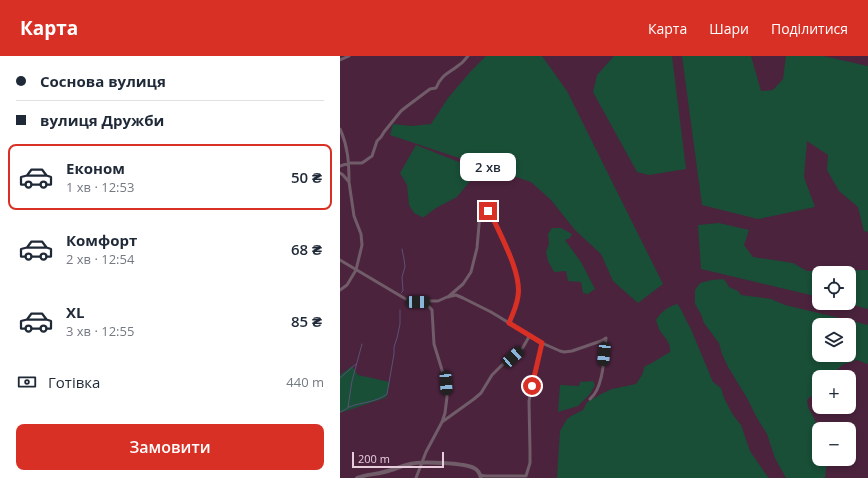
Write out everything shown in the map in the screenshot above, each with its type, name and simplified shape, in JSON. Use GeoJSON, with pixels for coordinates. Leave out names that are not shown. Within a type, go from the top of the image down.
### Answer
{"type":"FeatureCollection","features":[{"type":"Feature","properties":{"kind":"street"},"geometry":{"type":"LineString","coordinates":[[340,60],[349,56]]}},
{"type":"Feature","properties":{"kind":"street"},"geometry":{"type":"LineString","coordinates":[[340,166],[349,163],[362,162],[372,156],[377,141],[382,137],[384,132],[406,107],[430,90],[436,88],[442,77],[460,65],[468,56]]}},
{"type":"Feature","properties":{"kind":"street"},"geometry":{"type":"LineString","coordinates":[[340,129],[348,154],[349,182],[354,216],[361,234],[362,245],[356,270],[347,285],[340,290]]}},
{"type":"Feature","properties":{"kind":"street"},"geometry":{"type":"LineString","coordinates":[[340,173],[349,182]]}},
{"type":"Feature","properties":{"kind":"street"},"geometry":{"type":"LineString","coordinates":[[448,297],[463,284],[471,272],[477,248],[480,213],[488,211],[491,214],[514,264],[517,278],[518,295],[515,310],[509,323]]}},
{"type":"Feature","properties":{"kind":"street"},"geometry":{"type":"LineString","coordinates":[[340,260],[409,301],[438,301],[456,295],[509,323],[542,343],[560,351],[568,352],[586,347],[606,338],[599,386],[597,391],[590,399]]}},
{"type":"Feature","properties":{"kind":"street"},"geometry":{"type":"LineString","coordinates":[[416,478],[426,452],[442,422],[448,397],[446,383],[434,344],[432,310],[426,302]]}},
{"type":"Feature","properties":{"kind":"street"},"geometry":{"type":"LineString","coordinates":[[442,422],[478,396],[492,375],[522,349],[530,335]]}},
{"type":"Feature","properties":{"kind":"street"},"geometry":{"type":"LineString","coordinates":[[357,478],[411,463],[462,465],[475,468],[481,476],[526,476],[529,466],[530,452],[529,402],[542,343]]}},
{"type":"Feature","properties":{"kind":"green space"},"geometry":{"type":"Polygon","coordinates":[[[486,56],[542,56],[567,91],[663,284],[638,303],[613,281],[601,254],[575,230],[551,200],[531,182],[390,135],[393,124],[411,126],[431,124],[448,98],[486,56]]]}},
{"type":"Feature","properties":{"kind":"green space"},"geometry":{"type":"Polygon","coordinates":[[[614,56],[672,56],[686,169],[649,175],[637,172],[593,92],[597,75],[614,56]]]}},
{"type":"Feature","properties":{"kind":"green space"},"geometry":{"type":"Polygon","coordinates":[[[682,56],[751,56],[761,91],[773,90],[783,79],[786,56],[823,56],[868,66],[868,232],[864,231],[858,207],[839,191],[827,170],[828,155],[807,141],[804,177],[815,207],[758,219],[702,205],[682,56]]]}},
{"type":"Feature","properties":{"kind":"green space"},"geometry":{"type":"Polygon","coordinates":[[[416,145],[479,170],[457,197],[436,208],[424,217],[414,213],[409,205],[407,185],[400,173],[416,145]]]}},
{"type":"Feature","properties":{"kind":"green space"},"geometry":{"type":"Polygon","coordinates":[[[719,223],[749,230],[744,245],[753,257],[793,263],[807,271],[812,271],[812,295],[701,269],[698,225],[719,223]]]}},
{"type":"Feature","properties":{"kind":"green space"},"geometry":{"type":"Polygon","coordinates":[[[552,228],[561,228],[572,234],[570,238],[565,240],[581,262],[595,289],[588,294],[583,293],[581,282],[568,281],[566,271],[554,272],[548,261],[546,252],[549,244],[548,234],[552,228]]]}},
{"type":"Feature","properties":{"kind":"green space"},"geometry":{"type":"Polygon","coordinates":[[[856,270],[868,270],[868,309],[856,306],[856,270]]]}},
{"type":"Feature","properties":{"kind":"green space"},"geometry":{"type":"Polygon","coordinates":[[[724,279],[729,287],[738,291],[741,295],[771,299],[785,305],[839,318],[812,318],[812,362],[851,362],[842,365],[837,370],[812,370],[812,396],[807,400],[808,407],[816,422],[812,422],[812,466],[828,466],[826,468],[825,478],[786,478],[775,458],[767,434],[728,367],[719,343],[704,323],[695,304],[695,290],[700,283],[724,279]]]}},
{"type":"Feature","properties":{"kind":"green space"},"geometry":{"type":"Polygon","coordinates":[[[677,304],[690,327],[713,382],[721,388],[724,398],[733,415],[741,425],[750,451],[769,478],[557,478],[560,431],[567,419],[583,410],[587,402],[603,393],[612,389],[636,384],[642,375],[645,366],[670,352],[668,342],[659,329],[656,320],[665,310],[677,304]]]}},
{"type":"Feature","properties":{"kind":"green space"},"geometry":{"type":"Polygon","coordinates":[[[856,322],[868,325],[868,364],[857,360],[856,322]]]}},
{"type":"Feature","properties":{"kind":"green space"},"geometry":{"type":"Polygon","coordinates":[[[352,366],[358,375],[390,382],[387,396],[385,398],[340,413],[340,375],[352,366]]]}},
{"type":"Feature","properties":{"kind":"green space"},"geometry":{"type":"Polygon","coordinates":[[[593,381],[595,385],[590,394],[578,406],[558,412],[560,385],[579,386],[580,382],[593,381]]]}},
{"type":"Feature","properties":{"kind":"waterway"},"geometry":{"type":"LineString","coordinates":[[401,293],[403,291],[402,277],[405,267],[402,249]]}},
{"type":"Feature","properties":{"kind":"waterway"},"geometry":{"type":"LineString","coordinates":[[340,412],[354,405],[373,401],[387,394],[394,347],[400,324],[400,310]]}},
{"type":"Feature","properties":{"kind":"waterway"},"geometry":{"type":"LineString","coordinates":[[348,407],[352,381],[362,344]]}},
{"type":"Feature","properties":{"kind":"waterway"},"geometry":{"type":"LineString","coordinates":[[340,378],[356,364]]}},
{"type":"Feature","properties":{"kind":"route"},"geometry":{"type":"LineString","coordinates":[[488,211],[491,214],[514,264],[517,278],[518,295],[515,310],[509,323],[542,343],[532,386]]}}]}
